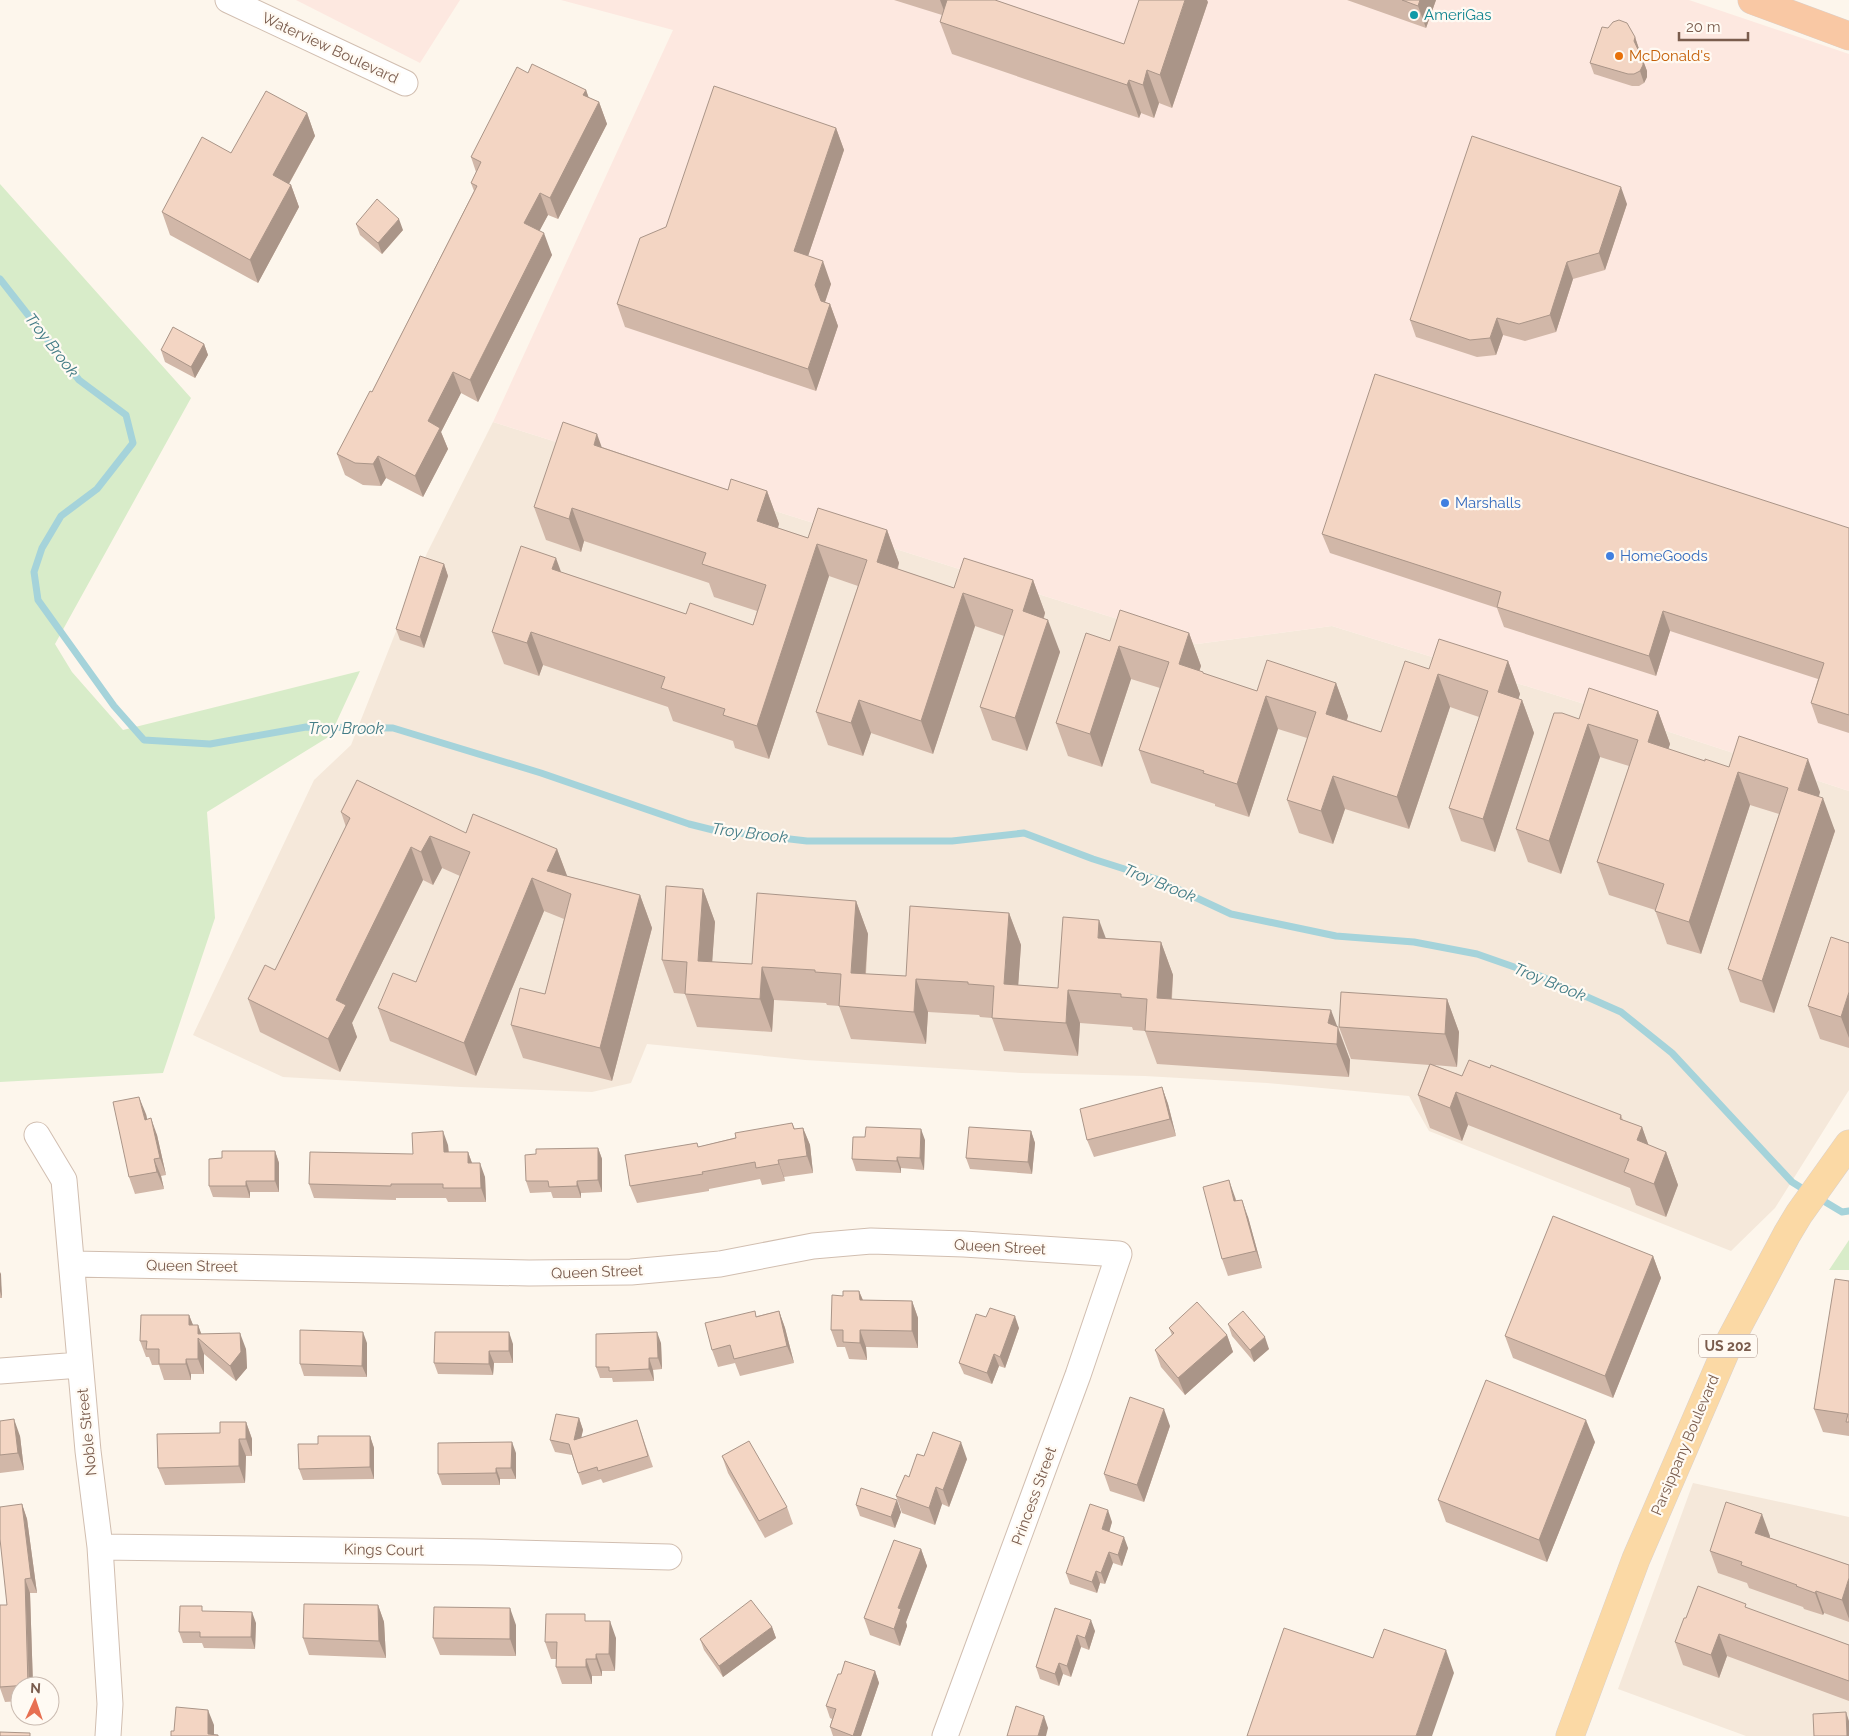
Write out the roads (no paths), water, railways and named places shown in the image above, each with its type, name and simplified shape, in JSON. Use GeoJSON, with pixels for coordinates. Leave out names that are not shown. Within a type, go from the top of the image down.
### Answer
{"type":"FeatureCollection","features":[{"type":"Feature","properties":{"kind":"highway"},"geometry":{"type":"LineString","coordinates":[[1752,0],[1849,36]]}},
{"type":"Feature","properties":{"kind":"main road","name":"Parsippany Boulevard"},"geometry":{"type":"LineString","coordinates":[[1570,1736],[1636,1559],[1726,1350],[1799,1214],[1849,1144]]}},
{"type":"Feature","properties":{"kind":"street","name":"Waterview Boulevard"},"geometry":{"type":"LineString","coordinates":[[228,0],[405,83]]}},
{"type":"Feature","properties":{"kind":"street","name":"Noble Street"},"geometry":{"type":"LineString","coordinates":[[37,1135],[64,1180],[73,1264],[80,1365],[100,1548],[110,1704],[108,1736]]}},
{"type":"Feature","properties":{"kind":"street","name":"Queen Street"},"geometry":{"type":"LineString","coordinates":[[73,1264],[530,1273],[631,1272],[720,1264],[813,1246],[871,1241],[964,1244],[1119,1254]]}},
{"type":"Feature","properties":{"kind":"street","name":"Princess Street"},"geometry":{"type":"LineString","coordinates":[[945,1736],[1078,1375],[1119,1254]]}},
{"type":"Feature","properties":{"kind":"street"},"geometry":{"type":"LineString","coordinates":[[0,1371],[80,1365]]}},
{"type":"Feature","properties":{"kind":"street","name":"Kings Court"},"geometry":{"type":"LineString","coordinates":[[100,1548],[483,1552],[669,1557]]}},
{"type":"Feature","properties":{"kind":"waterway","name":"Troy Brook"},"geometry":{"type":"LineString","coordinates":[[0,279],[79,380],[126,415],[133,443],[97,489],[61,516],[42,548],[34,572],[38,600],[114,706],[144,740],[210,744],[306,727],[393,728],[541,773],[689,824],[713,830],[807,841],[952,841],[1024,833],[1093,859],[1156,879],[1231,914],[1336,936],[1414,942],[1477,954],[1540,976],[1621,1012],[1672,1053],[1792,1182],[1808,1192]]}},
{"type":"Feature","properties":{"kind":"waterway","name":"Troy Brook"},"geometry":{"type":"LineString","coordinates":[[1817,1197],[1842,1212],[1849,1211]]}},
{"type":"Feature","properties":{"kind":"place","name":"AmeriGas"},"geometry":{"type":"Point","coordinates":[1414,15]}},
{"type":"Feature","properties":{"kind":"place","name":"McDonald's"},"geometry":{"type":"Point","coordinates":[1619,56]}},
{"type":"Feature","properties":{"kind":"place","name":"Marshalls"},"geometry":{"type":"Point","coordinates":[1445,503]}},
{"type":"Feature","properties":{"kind":"place","name":"HomeGoods"},"geometry":{"type":"Point","coordinates":[1610,556]}}]}
